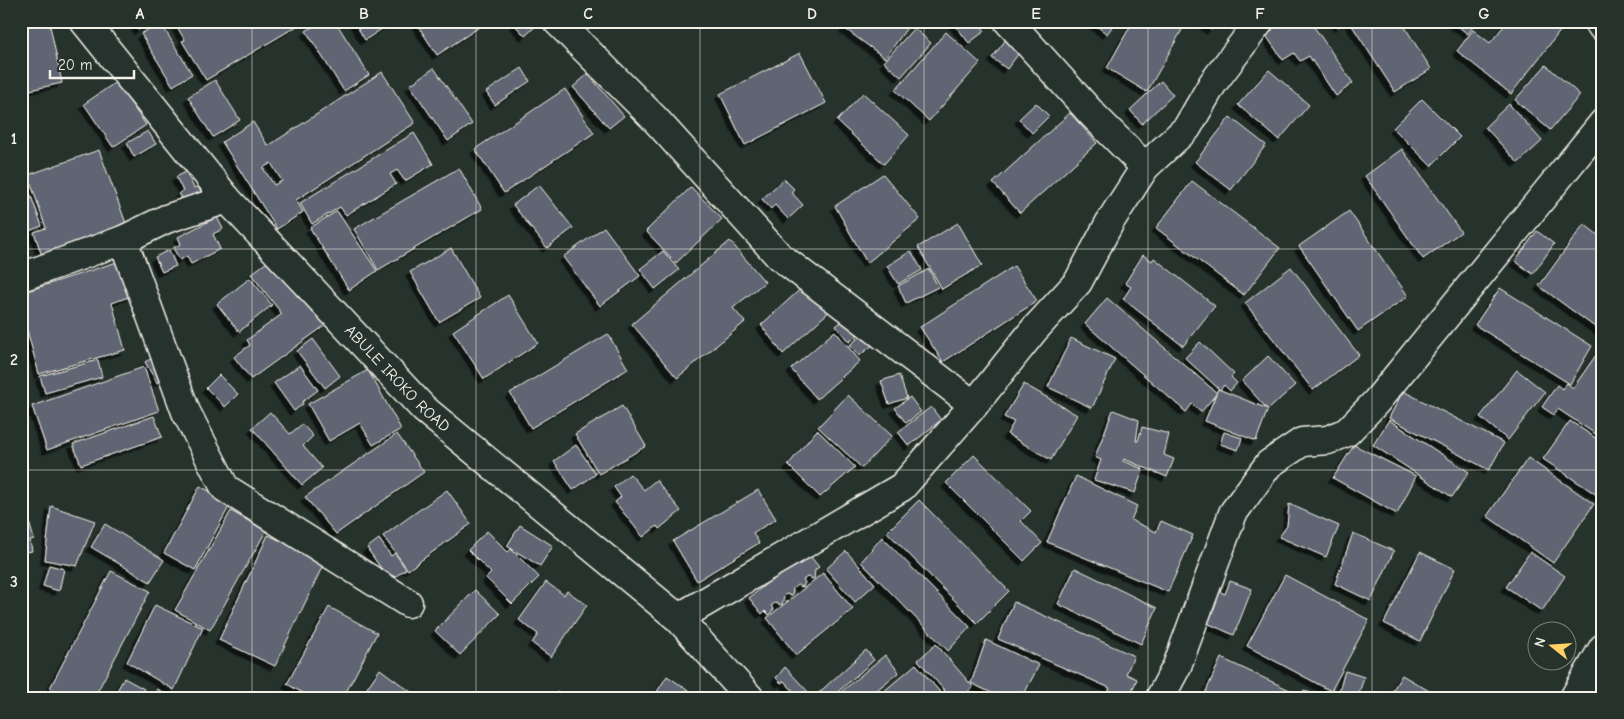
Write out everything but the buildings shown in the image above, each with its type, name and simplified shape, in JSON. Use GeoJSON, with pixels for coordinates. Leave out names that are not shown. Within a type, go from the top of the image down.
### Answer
{"type":"FeatureCollection","features":[{"type":"Feature","properties":{"kind":"street","name":"ABULE IROKO ROAD"},"geometry":{"type":"LineString","coordinates":[[84,21],[227,200],[424,409],[678,618],[750,698]]}},
{"type":"Feature","properties":{"kind":"street"},"geometry":{"type":"LineString","coordinates":[[558,21],[655,119],[779,256],[974,405]]}},
{"type":"Feature","properties":{"kind":"street"},"geometry":{"type":"LineString","coordinates":[[1008,21],[1093,115],[1145,167]]}},
{"type":"Feature","properties":{"kind":"street"},"geometry":{"type":"LineString","coordinates":[[678,618],[902,487],[974,405],[1034,330],[1078,282],[1111,220],[1145,167],[1187,128],[1213,83],[1260,21]]}},
{"type":"Feature","properties":{"kind":"street"},"geometry":{"type":"LineString","coordinates":[[1598,21],[1603,28]]}},
{"type":"Feature","properties":{"kind":"street"},"geometry":{"type":"LineString","coordinates":[[1160,698],[1177,666],[1211,578],[1233,513],[1269,464],[1302,442],[1328,440],[1347,432],[1376,402],[1603,123]]}},
{"type":"Feature","properties":{"kind":"street"},"geometry":{"type":"LineString","coordinates":[[21,277],[123,240],[166,219],[227,200]]}},
{"type":"Feature","properties":{"kind":"street"},"geometry":{"type":"LineString","coordinates":[[123,240],[186,412],[225,488],[408,603]]}},
{"type":"Feature","properties":{"kind":"street"},"geometry":{"type":"LineString","coordinates":[[1574,698],[1603,648]]}}]}
